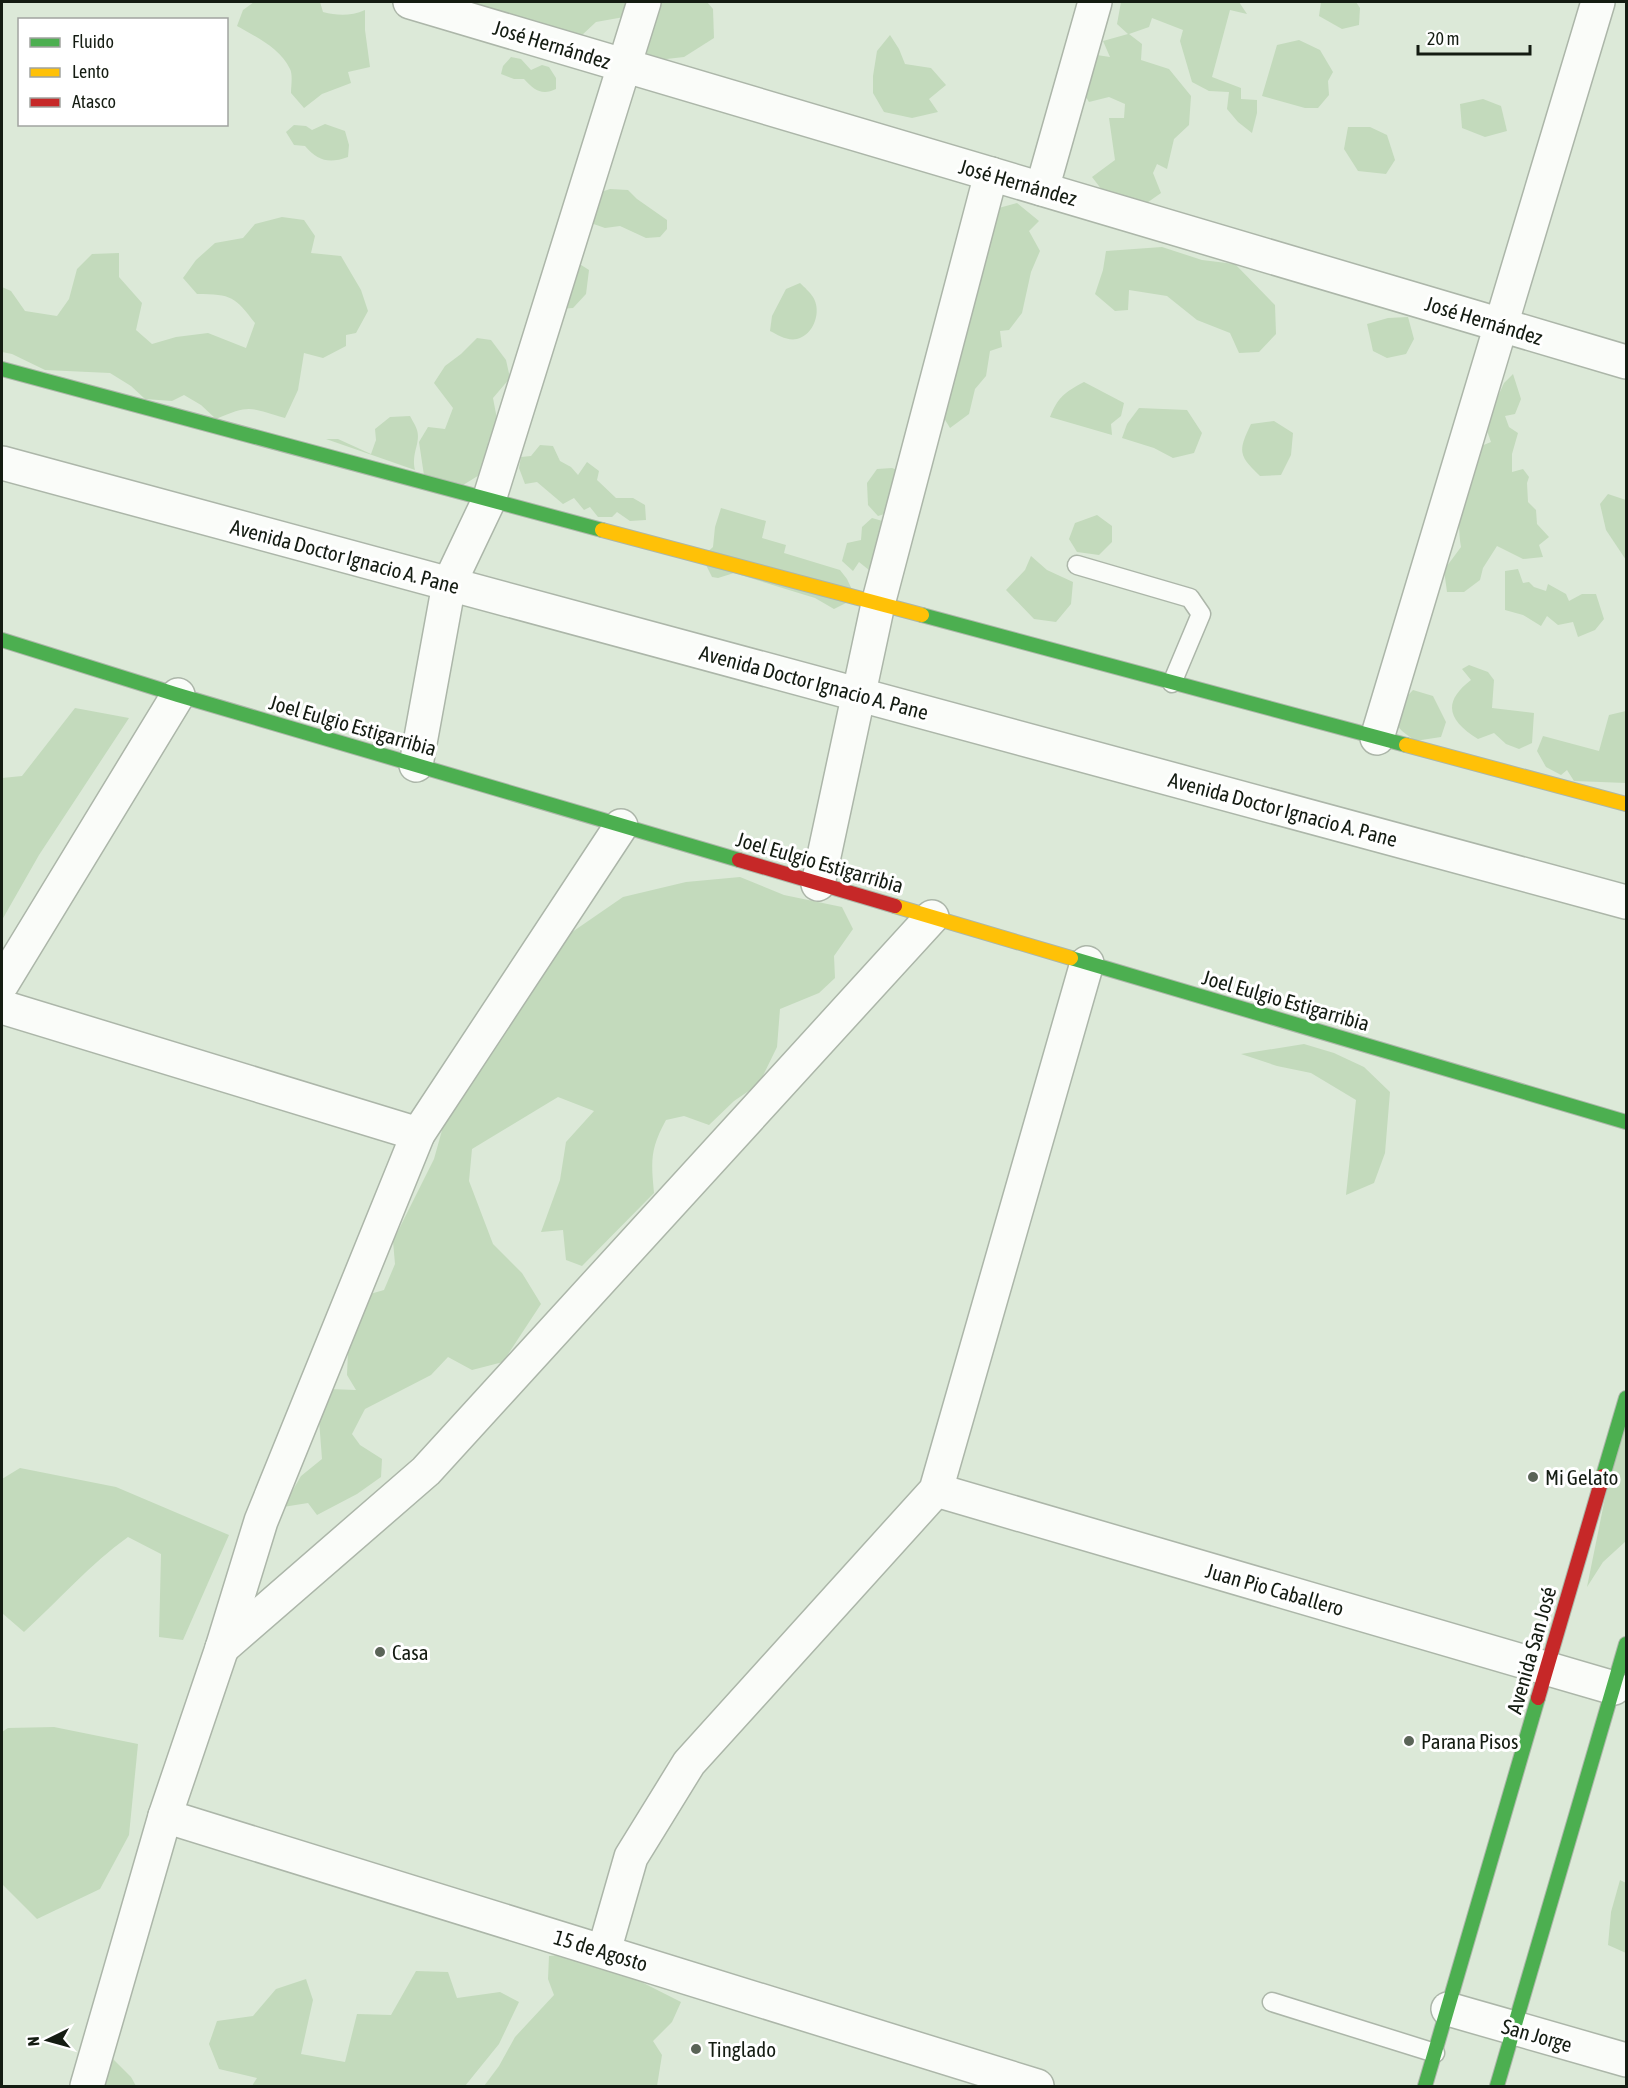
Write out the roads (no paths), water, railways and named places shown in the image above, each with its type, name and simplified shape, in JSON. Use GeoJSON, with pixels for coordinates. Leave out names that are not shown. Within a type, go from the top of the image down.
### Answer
{"type":"FeatureCollection","features":[{"type":"Feature","properties":{"kind":"street","name":"José Hernández"},"geometry":{"type":"LineString","coordinates":[[410,2],[1626,362]]}},
{"type":"Feature","properties":{"kind":"street"},"geometry":{"type":"LineString","coordinates":[[416,765],[449,584],[489,500],[644,2]]}},
{"type":"Feature","properties":{"kind":"street"},"geometry":{"type":"LineString","coordinates":[[1042,189],[1095,2]]}},
{"type":"Feature","properties":{"kind":"street"},"geometry":{"type":"LineString","coordinates":[[1377,738],[1598,2]]}},
{"type":"Feature","properties":{"kind":"street"},"geometry":{"type":"LineString","coordinates":[[818,884],[879,604],[991,174]]}},
{"type":"Feature","properties":{"kind":"street"},"geometry":{"type":"LineString","coordinates":[[2,369],[1626,804]]}},
{"type":"Feature","properties":{"kind":"street","name":"Avenida Doctor Ignacio A. Pane"},"geometry":{"type":"LineString","coordinates":[[2,463],[1626,902]]}},
{"type":"Feature","properties":{"kind":"street","name":"Joel Eulgio Estigarribia"},"geometry":{"type":"LineString","coordinates":[[2,640],[178,695],[1626,1122]]}},
{"type":"Feature","properties":{"kind":"street"},"geometry":{"type":"LineString","coordinates":[[2,984],[178,695]]}},
{"type":"Feature","properties":{"kind":"street"},"geometry":{"type":"LineString","coordinates":[[87,2086],[165,1815],[222,1648],[261,1521],[418,1134],[621,826]]}},
{"type":"Feature","properties":{"kind":"street"},"geometry":{"type":"LineString","coordinates":[[222,1648],[426,1471],[932,917]]}},
{"type":"Feature","properties":{"kind":"street"},"geometry":{"type":"LineString","coordinates":[[604,1951],[631,1857],[689,1763],[936,1490],[1087,963]]}},
{"type":"Feature","properties":{"kind":"street"},"geometry":{"type":"LineString","coordinates":[[2,1008],[418,1134]]}},
{"type":"Feature","properties":{"kind":"street","name":"Avenida San José"},"geometry":{"type":"LineString","coordinates":[[1425,2086],[1626,1398]]}},
{"type":"Feature","properties":{"kind":"street","name":"Juan Pio Caballero"},"geometry":{"type":"LineString","coordinates":[[936,1490],[1614,1688]]}},
{"type":"Feature","properties":{"kind":"street"},"geometry":{"type":"LineString","coordinates":[[1497,2086],[1626,1644]]}},
{"type":"Feature","properties":{"kind":"street","name":"15 de Agosto"},"geometry":{"type":"LineString","coordinates":[[165,1815],[1036,2086]]}},
{"type":"Feature","properties":{"kind":"street","name":"San Jorge"},"geometry":{"type":"LineString","coordinates":[[1448,2009],[1626,2060]]}},
{"type":"Feature","properties":{"kind":"lane"},"geometry":{"type":"LineString","coordinates":[[1077,565],[1190,598],[1201,614],[1172,683]]}},
{"type":"Feature","properties":{"kind":"lane"},"geometry":{"type":"LineString","coordinates":[[1272,2002],[1435,2053]]}},
{"type":"Feature","properties":{"kind":"place","name":"Mi Gelato"},"geometry":{"type":"Point","coordinates":[1533,1477]}},
{"type":"Feature","properties":{"kind":"place","name":"Casa"},"geometry":{"type":"Point","coordinates":[380,1652]}},
{"type":"Feature","properties":{"kind":"place","name":"Parana Pisos"},"geometry":{"type":"Point","coordinates":[1409,1741]}},
{"type":"Feature","properties":{"kind":"place","name":"Tinglado"},"geometry":{"type":"Point","coordinates":[696,2049]}}]}
